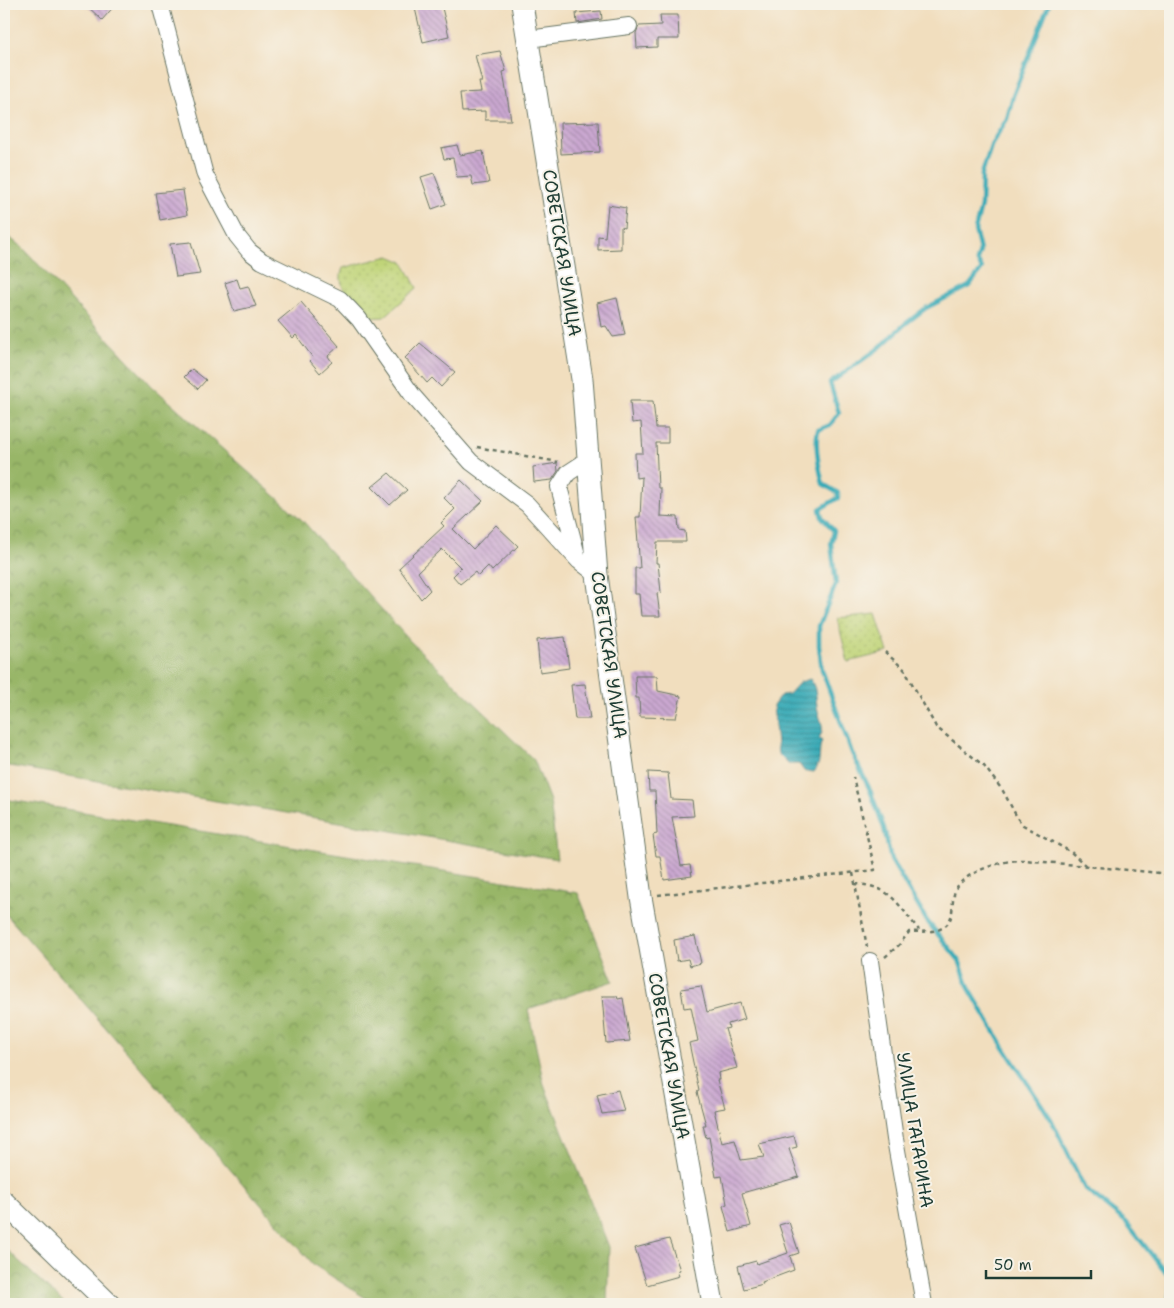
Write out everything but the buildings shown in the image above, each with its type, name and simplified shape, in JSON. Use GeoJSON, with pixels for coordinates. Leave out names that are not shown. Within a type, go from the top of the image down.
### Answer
{"type":"FeatureCollection","features":[{"type":"Feature","properties":{"kind":"main road","name":"СОВЕТСКАЯ УЛИЦА"},"geometry":{"type":"LineString","coordinates":[[522,4],[582,379],[583,463],[642,897],[712,1304]]}},
{"type":"Feature","properties":{"kind":"main road"},"geometry":{"type":"LineString","coordinates":[[4,1202],[109,1304]]}},
{"type":"Feature","properties":{"kind":"street"},"geometry":{"type":"LineString","coordinates":[[160,4],[205,175],[237,236],[249,251],[262,261],[340,299],[359,319],[413,396],[471,462],[534,511],[579,561],[597,575]]}},
{"type":"Feature","properties":{"kind":"street"},"geometry":{"type":"LineString","coordinates":[[528,39],[629,26]]}},
{"type":"Feature","properties":{"kind":"street"},"geometry":{"type":"LineString","coordinates":[[579,561],[576,541],[561,501],[559,487],[568,473],[583,463]]}},
{"type":"Feature","properties":{"kind":"street"},"geometry":{"type":"LineString","coordinates":[[534,511],[561,501]]}},
{"type":"Feature","properties":{"kind":"street","name":"УЛИЦА ГАГАРИНА"},"geometry":{"type":"LineString","coordinates":[[870,961],[895,1139],[924,1304]]}},
{"type":"Feature","properties":{"kind":"path"},"geometry":{"type":"LineString","coordinates":[[454,442],[583,463]]}},
{"type":"Feature","properties":{"kind":"path"},"geometry":{"type":"LineString","coordinates":[[885,652],[904,669],[936,727],[984,766],[1007,797],[1018,819],[1024,825],[1071,852],[1087,866]]}},
{"type":"Feature","properties":{"kind":"path"},"geometry":{"type":"LineString","coordinates":[[642,897],[875,870],[853,777]]}},
{"type":"Feature","properties":{"kind":"path"},"geometry":{"type":"LineString","coordinates":[[852,873],[870,961],[889,955],[909,932],[940,930],[952,918],[954,892],[959,885],[993,865],[1013,860],[1170,874]]}},
{"type":"Feature","properties":{"kind":"path"},"geometry":{"type":"LineString","coordinates":[[855,884],[874,885],[891,896],[919,931]]}},
{"type":"Feature","properties":{"kind":"green space"},"geometry":{"type":"Polygon","coordinates":[[[4,233],[24,249],[152,386],[302,520],[410,641],[534,760],[550,801],[557,859],[4,765],[4,233]]]}},
{"type":"Feature","properties":{"kind":"green space"},"geometry":{"type":"Polygon","coordinates":[[[389,256],[403,262],[417,288],[384,317],[367,318],[352,302],[344,289],[341,282],[343,268],[389,256]]]}},
{"type":"Feature","properties":{"kind":"green space"},"geometry":{"type":"Polygon","coordinates":[[[876,614],[888,652],[848,662],[837,618],[876,614]]]}},
{"type":"Feature","properties":{"kind":"green space"},"geometry":{"type":"Polygon","coordinates":[[[4,799],[578,893],[613,981],[528,1009],[544,1085],[609,1247],[607,1304],[375,1304],[314,1265],[4,912],[4,799]]]}},
{"type":"Feature","properties":{"kind":"green space"},"geometry":{"type":"Polygon","coordinates":[[[4,1247],[65,1304],[4,1304],[4,1247]]]}},
{"type":"Feature","properties":{"kind":"water"},"geometry":{"type":"Polygon","coordinates":[[[810,679],[813,683],[822,724],[819,738],[822,741],[819,761],[814,772],[804,771],[799,764],[788,764],[778,754],[773,706],[781,695],[789,694],[800,682],[810,679]]]}},
{"type":"Feature","properties":{"kind":"waterway"},"geometry":{"type":"LineString","coordinates":[[1049,4],[1013,96],[1007,119],[992,143],[982,174],[981,206],[975,230],[980,251],[977,260],[982,269],[969,286],[926,308],[879,348],[830,383],[839,413],[830,425],[818,430],[817,450],[823,484],[838,493],[838,498],[820,509],[822,517],[834,531],[831,544],[836,584],[819,626],[819,646],[822,670],[852,753],[870,790],[884,828],[891,860],[927,921],[959,960],[969,988],[1003,1046],[1051,1119],[1085,1189],[1126,1222],[1170,1278],[1170,1304]]}}]}
